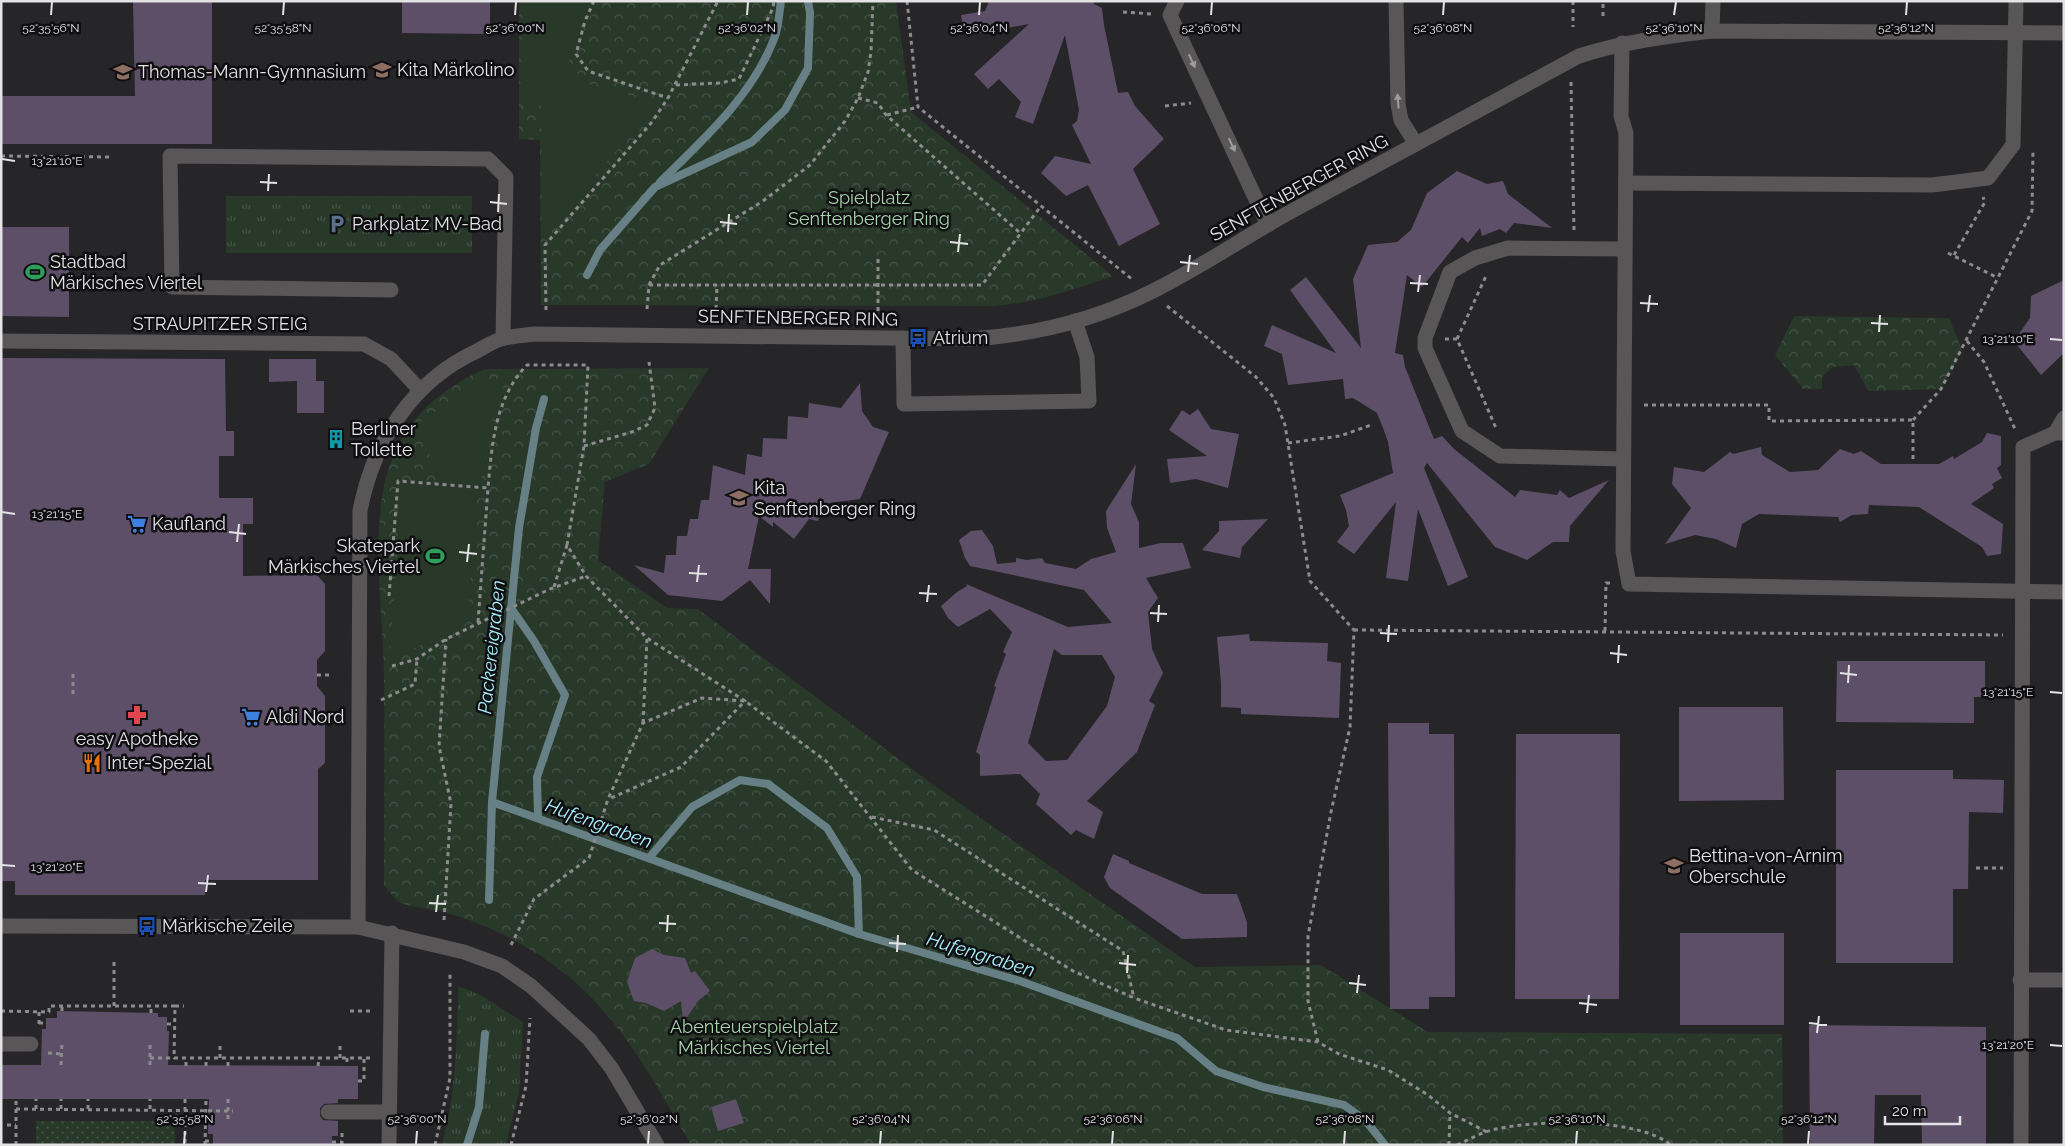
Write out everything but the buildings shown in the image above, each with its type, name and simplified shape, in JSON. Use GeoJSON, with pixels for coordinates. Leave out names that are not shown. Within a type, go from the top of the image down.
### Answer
{"type":"FeatureCollection","features":[{"type":"Feature","properties":{"kind":"street"},"geometry":{"type":"LineString","coordinates":[[1177,1],[1170,15],[1268,225]]}},
{"type":"Feature","properties":{"kind":"street"},"geometry":{"type":"LineString","coordinates":[[1396,1],[1398,104],[1401,120],[1416,144]]}},
{"type":"Feature","properties":{"kind":"street"},"geometry":{"type":"LineString","coordinates":[[1712,31],[1713,1]]}},
{"type":"Feature","properties":{"kind":"street"},"geometry":{"type":"LineString","coordinates":[[1626,183],[1932,186],[1988,178],[2013,145],[2016,1]]}},
{"type":"Feature","properties":{"kind":"street","name":"SENFTENBERGER RING"},"geometry":{"type":"LineString","coordinates":[[358,927],[360,511],[364,487],[379,448],[390,428],[420,390],[459,359],[503,338],[535,334],[903,338],[996,337],[1076,321],[1113,309],[1150,293],[1268,225],[1579,56],[1622,44],[1712,31],[2064,33]]}},
{"type":"Feature","properties":{"kind":"street"},"geometry":{"type":"LineString","coordinates":[[1622,44],[1621,116],[1626,133],[1623,551],[1629,584],[2064,592]]}},
{"type":"Feature","properties":{"kind":"street"},"geometry":{"type":"LineString","coordinates":[[391,290],[172,287],[170,156],[488,159],[506,177],[503,338]]}},
{"type":"Feature","properties":{"kind":"street"},"geometry":{"type":"LineString","coordinates":[[1623,459],[1500,456],[1462,431],[1425,348],[1425,338],[1450,272],[1475,258],[1508,248],[1624,249]]}},
{"type":"Feature","properties":{"kind":"street"},"geometry":{"type":"LineString","coordinates":[[903,338],[904,404],[1089,401],[1087,357],[1076,321]]}},
{"type":"Feature","properties":{"kind":"street","name":"STRAUPITZER STEIG"},"geometry":{"type":"LineString","coordinates":[[1,341],[364,344],[391,359],[420,390]]}},
{"type":"Feature","properties":{"kind":"street"},"geometry":{"type":"LineString","coordinates":[[2021,1145],[2023,447],[2059,433],[2064,418]]}},
{"type":"Feature","properties":{"kind":"street"},"geometry":{"type":"LineString","coordinates":[[1,926],[358,927],[392,933],[464,952],[502,966],[532,986],[576,1026],[612,1068],[656,1145]]}},
{"type":"Feature","properties":{"kind":"street"},"geometry":{"type":"LineString","coordinates":[[389,1145],[392,933]]}},
{"type":"Feature","properties":{"kind":"street"},"geometry":{"type":"LineString","coordinates":[[2020,980],[2064,980]]}},
{"type":"Feature","properties":{"kind":"street"},"geometry":{"type":"LineString","coordinates":[[1,1044],[30,1044]]}},
{"type":"Feature","properties":{"kind":"street"},"geometry":{"type":"LineString","coordinates":[[328,1112],[389,1112]]}},
{"type":"Feature","properties":{"kind":"path"},"geometry":{"type":"LineString","coordinates":[[594,1],[585,21],[576,54],[588,71],[668,98]]}},
{"type":"Feature","properties":{"kind":"path"},"geometry":{"type":"LineString","coordinates":[[546,310],[545,245],[652,122],[668,98],[718,1]]}},
{"type":"Feature","properties":{"kind":"path"},"geometry":{"type":"LineString","coordinates":[[675,85],[720,83],[738,79],[773,8],[774,1]]}},
{"type":"Feature","properties":{"kind":"path"},"geometry":{"type":"LineString","coordinates":[[648,309],[649,286],[660,265],[763,201],[810,165],[845,121],[858,98],[868,72],[871,52],[873,1]]}},
{"type":"Feature","properties":{"kind":"path"},"geometry":{"type":"LineString","coordinates":[[907,1],[918,107],[1129,276]]}},
{"type":"Feature","properties":{"kind":"path"},"geometry":{"type":"LineString","coordinates":[[1573,1],[1573,27]]}},
{"type":"Feature","properties":{"kind":"path"},"geometry":{"type":"LineString","coordinates":[[1603,1],[1603,16]]}},
{"type":"Feature","properties":{"kind":"path"},"geometry":{"type":"LineString","coordinates":[[1123,12],[1170,15]]}},
{"type":"Feature","properties":{"kind":"path"},"geometry":{"type":"LineString","coordinates":[[1571,82],[1574,248]]}},
{"type":"Feature","properties":{"kind":"path"},"geometry":{"type":"LineString","coordinates":[[858,98],[878,104],[886,115],[1019,232]]}},
{"type":"Feature","properties":{"kind":"path"},"geometry":{"type":"LineString","coordinates":[[886,115],[918,107]]}},
{"type":"Feature","properties":{"kind":"path"},"geometry":{"type":"LineString","coordinates":[[1913,463],[1913,420],[1942,389],[2032,210],[2033,142]]}},
{"type":"Feature","properties":{"kind":"path"},"geometry":{"type":"LineString","coordinates":[[1,156],[113,157]]}},
{"type":"Feature","properties":{"kind":"path"},"geometry":{"type":"LineString","coordinates":[[1954,256],[1984,202],[1980,180]]}},
{"type":"Feature","properties":{"kind":"path"},"geometry":{"type":"LineString","coordinates":[[649,286],[982,285],[1019,232],[1041,206]]}},
{"type":"Feature","properties":{"kind":"path"},"geometry":{"type":"LineString","coordinates":[[1497,251],[1458,339],[1508,456]]}},
{"type":"Feature","properties":{"kind":"path"},"geometry":{"type":"LineString","coordinates":[[1948,253],[1998,278]]}},
{"type":"Feature","properties":{"kind":"path"},"geometry":{"type":"LineString","coordinates":[[878,256],[878,310]]}},
{"type":"Feature","properties":{"kind":"path"},"geometry":{"type":"LineString","coordinates":[[716,309],[717,285]]}},
{"type":"Feature","properties":{"kind":"path"},"geometry":{"type":"LineString","coordinates":[[1170,309],[1256,377],[1274,398],[1285,425],[1310,581],[1354,630],[1350,727],[1331,812],[1308,936],[1308,1001],[1318,1042]]}},
{"type":"Feature","properties":{"kind":"path"},"geometry":{"type":"LineString","coordinates":[[1425,338],[1458,339]]}},
{"type":"Feature","properties":{"kind":"path"},"geometry":{"type":"LineString","coordinates":[[1966,341],[1984,362],[2017,434]]}},
{"type":"Feature","properties":{"kind":"path"},"geometry":{"type":"LineString","coordinates":[[584,446],[632,432],[647,425],[656,408],[649,362]]}},
{"type":"Feature","properties":{"kind":"path"},"geometry":{"type":"LineString","coordinates":[[478,622],[491,450],[498,415],[516,376],[526,365],[588,365],[584,446],[567,545],[552,588]]}},
{"type":"Feature","properties":{"kind":"path"},"geometry":{"type":"LineString","coordinates":[[1624,405],[1769,404],[1769,421],[1913,420]]}},
{"type":"Feature","properties":{"kind":"path"},"geometry":{"type":"LineString","coordinates":[[1288,443],[1340,436],[1371,425]]}},
{"type":"Feature","properties":{"kind":"path"},"geometry":{"type":"LineString","coordinates":[[389,596],[398,481],[488,488]]}},
{"type":"Feature","properties":{"kind":"path"},"geometry":{"type":"LineString","coordinates":[[567,545],[586,576],[648,638],[746,701],[826,761],[912,870],[1073,971],[1134,998],[1226,1030],[1318,1042],[1339,1054],[1388,1070],[1428,1095],[1450,1113],[1487,1132]]}},
{"type":"Feature","properties":{"kind":"path"},"geometry":{"type":"LineString","coordinates":[[392,666],[416,659],[446,638],[478,622],[552,588],[586,576]]}},
{"type":"Feature","properties":{"kind":"path"},"geometry":{"type":"LineString","coordinates":[[1605,631],[1606,583],[1629,584]]}},
{"type":"Feature","properties":{"kind":"path"},"geometry":{"type":"LineString","coordinates":[[1354,630],[2022,635]]}},
{"type":"Feature","properties":{"kind":"path"},"geometry":{"type":"LineString","coordinates":[[444,920],[450,804],[438,746],[446,638]]}},
{"type":"Feature","properties":{"kind":"path"},"geometry":{"type":"LineString","coordinates":[[511,945],[534,899],[589,858],[608,799],[643,723],[648,638]]}},
{"type":"Feature","properties":{"kind":"path"},"geometry":{"type":"LineString","coordinates":[[381,700],[415,684],[416,659]]}},
{"type":"Feature","properties":{"kind":"path"},"geometry":{"type":"LineString","coordinates":[[73,674],[73,698]]}},
{"type":"Feature","properties":{"kind":"path"},"geometry":{"type":"LineString","coordinates":[[317,675],[330,675]]}},
{"type":"Feature","properties":{"kind":"path"},"geometry":{"type":"LineString","coordinates":[[643,723],[702,698],[746,701]]}},
{"type":"Feature","properties":{"kind":"path"},"geometry":{"type":"LineString","coordinates":[[608,799],[681,767],[746,701]]}},
{"type":"Feature","properties":{"kind":"path"},"geometry":{"type":"LineString","coordinates":[[871,817],[934,830],[1123,950],[1134,998]]}},
{"type":"Feature","properties":{"kind":"path"},"geometry":{"type":"LineString","coordinates":[[114,960],[114,1006]]}},
{"type":"Feature","properties":{"kind":"path"},"geometry":{"type":"LineString","coordinates":[[436,1145],[450,1078],[450,974]]}},
{"type":"Feature","properties":{"kind":"path"},"geometry":{"type":"LineString","coordinates":[[1,1011],[49,1012],[49,1006],[184,1006]]}},
{"type":"Feature","properties":{"kind":"path"},"geometry":{"type":"LineString","coordinates":[[62,1006],[62,1011]]}},
{"type":"Feature","properties":{"kind":"path"},"geometry":{"type":"LineString","coordinates":[[150,1013],[151,1006]]}},
{"type":"Feature","properties":{"kind":"path"},"geometry":{"type":"LineString","coordinates":[[174,1058],[175,1006]]}},
{"type":"Feature","properties":{"kind":"path"},"geometry":{"type":"LineString","coordinates":[[511,1145],[526,1086],[530,1018]]}},
{"type":"Feature","properties":{"kind":"path"},"geometry":{"type":"LineString","coordinates":[[39,1023],[46,1023]]}},
{"type":"Feature","properties":{"kind":"path"},"geometry":{"type":"LineString","coordinates":[[167,1024],[175,1024]]}},
{"type":"Feature","properties":{"kind":"path"},"geometry":{"type":"LineString","coordinates":[[61,1065],[62,1042]]}},
{"type":"Feature","properties":{"kind":"path"},"geometry":{"type":"LineString","coordinates":[[150,1044],[150,1066]]}},
{"type":"Feature","properties":{"kind":"path"},"geometry":{"type":"LineString","coordinates":[[220,1046],[220,1058]]}},
{"type":"Feature","properties":{"kind":"path"},"geometry":{"type":"LineString","coordinates":[[340,1046],[340,1058]]}},
{"type":"Feature","properties":{"kind":"path"},"geometry":{"type":"LineString","coordinates":[[150,1058],[390,1058]]}},
{"type":"Feature","properties":{"kind":"path"},"geometry":{"type":"LineString","coordinates":[[186,1058],[186,1066]]}},
{"type":"Feature","properties":{"kind":"path"},"geometry":{"type":"LineString","coordinates":[[206,1058],[206,1066]]}},
{"type":"Feature","properties":{"kind":"path"},"geometry":{"type":"LineString","coordinates":[[228,1058],[228,1066]]}},
{"type":"Feature","properties":{"kind":"path"},"geometry":{"type":"LineString","coordinates":[[318,1058],[318,1066]]}},
{"type":"Feature","properties":{"kind":"path"},"geometry":{"type":"LineString","coordinates":[[347,1058],[348,1066]]}},
{"type":"Feature","properties":{"kind":"path"},"geometry":{"type":"LineString","coordinates":[[358,1081],[364,1081],[364,1058]]}},
{"type":"Feature","properties":{"kind":"path"},"geometry":{"type":"LineString","coordinates":[[16,1099],[16,1145]]}},
{"type":"Feature","properties":{"kind":"path"},"geometry":{"type":"LineString","coordinates":[[36,1099],[36,1109]]}},
{"type":"Feature","properties":{"kind":"path"},"geometry":{"type":"LineString","coordinates":[[61,1099],[61,1109]]}},
{"type":"Feature","properties":{"kind":"path"},"geometry":{"type":"LineString","coordinates":[[88,1099],[88,1109]]}},
{"type":"Feature","properties":{"kind":"path"},"geometry":{"type":"LineString","coordinates":[[150,1099],[150,1109]]}},
{"type":"Feature","properties":{"kind":"path"},"geometry":{"type":"LineString","coordinates":[[185,1099],[185,1145]]}},
{"type":"Feature","properties":{"kind":"path"},"geometry":{"type":"LineString","coordinates":[[206,1099],[205,1143],[213,1141]]}},
{"type":"Feature","properties":{"kind":"path"},"geometry":{"type":"LineString","coordinates":[[228,1099],[228,1122]]}},
{"type":"Feature","properties":{"kind":"path"},"geometry":{"type":"LineString","coordinates":[[16,1109],[185,1109],[233,1111]]}},
{"type":"Feature","properties":{"kind":"path"},"geometry":{"type":"LineString","coordinates":[[1449,1145],[1450,1113]]}},
{"type":"Feature","properties":{"kind":"path"},"geometry":{"type":"LineString","coordinates":[[1457,1145],[1487,1132],[1553,1123],[1614,1125],[1662,1137],[1671,1145]]}},
{"type":"Feature","properties":{"kind":"path"},"geometry":{"type":"LineString","coordinates":[[7,1125],[16,1125]]}},
{"type":"Feature","properties":{"kind":"path"},"geometry":{"type":"LineString","coordinates":[[332,1142],[342,1142]]}},
{"type":"Feature","properties":{"kind":"green space","name":"Spielplatz Senftenberger Ring"},"geometry":{"type":"Polygon","coordinates":[[[519,1],[896,1],[911,112],[1113,276],[1039,299],[993,306],[541,305],[540,140],[519,139],[519,1]]]}},
{"type":"Feature","properties":{"kind":"green space"},"geometry":{"type":"Polygon","coordinates":[[[523,1],[588,1],[568,64],[587,84],[658,103],[542,236],[541,103],[520,102],[523,1]]]}},
{"type":"Feature","properties":{"kind":"green space"},"geometry":{"type":"Polygon","coordinates":[[[226,196],[472,196],[472,253],[226,253],[226,196]]]}},
{"type":"Feature","properties":{"kind":"green space"},"geometry":{"type":"Polygon","coordinates":[[[1794,316],[1949,318],[1962,350],[1941,389],[1868,391],[1854,365],[1833,367],[1822,377],[1822,389],[1803,389],[1775,355],[1794,316]]]}},
{"type":"Feature","properties":{"kind":"green space","name":"Abenteuerspielplatz Märkisches Viertel"},"geometry":{"type":"Polygon","coordinates":[[[709,368],[649,464],[605,482],[598,560],[667,608],[698,609],[939,789],[1195,967],[1321,965],[1428,1032],[1782,1034],[1783,1145],[691,1145],[635,1052],[593,1000],[569,977],[540,955],[492,929],[454,915],[399,902],[384,885],[384,677],[378,542],[382,500],[391,461],[410,426],[441,395],[485,369],[709,368]]]}},
{"type":"Feature","properties":{"kind":"green space","name":"Skatepark Märkisches Viertel"},"geometry":{"type":"Polygon","coordinates":[[[484,384],[504,388],[491,424],[478,490],[467,623],[402,654],[390,654],[402,485],[438,488],[421,421],[430,413],[450,408],[461,400],[473,385],[484,384]]]}},
{"type":"Feature","properties":{"kind":"green space"},"geometry":{"type":"Polygon","coordinates":[[[458,986],[481,995],[523,1022],[519,1092],[506,1145],[442,1145],[453,1086],[458,986]]]}},
{"type":"Feature","properties":{"kind":"green space"},"geometry":{"type":"Polygon","coordinates":[[[36,1121],[175,1121],[175,1145],[36,1145],[36,1121]]]}},
{"type":"Feature","properties":{"kind":"waterway","name":"Packereigraben"},"geometry":{"type":"LineString","coordinates":[[660,182],[725,116],[753,79],[765,60],[776,35],[781,1]]}},
{"type":"Feature","properties":{"kind":"waterway","name":"Packereigraben"},"geometry":{"type":"LineString","coordinates":[[587,275],[600,250],[655,187],[752,142],[785,110],[808,68],[810,13],[808,1]]}},
{"type":"Feature","properties":{"kind":"waterway","name":"Packereigraben"},"geometry":{"type":"LineString","coordinates":[[489,900],[492,802],[519,528],[536,428],[544,399]]}},
{"type":"Feature","properties":{"kind":"waterway"},"geometry":{"type":"LineString","coordinates":[[511,608],[534,641],[565,695],[537,777],[538,818]]}},
{"type":"Feature","properties":{"kind":"waterway"},"geometry":{"type":"LineString","coordinates":[[649,858],[692,807],[740,780],[768,784],[827,828],[857,877],[859,934]]}},
{"type":"Feature","properties":{"kind":"waterway","name":"Hufengraben"},"geometry":{"type":"LineString","coordinates":[[492,802],[859,934],[1020,981],[1177,1038],[1216,1071],[1263,1087],[1344,1105],[1366,1121],[1385,1145]]}},
{"type":"Feature","properties":{"kind":"waterway","name":"Packereigraben"},"geometry":{"type":"LineString","coordinates":[[467,1145],[479,1107],[485,1034]]}},
{"type":"Feature","properties":{"kind":"place","name":"Kita Märkolino"},"geometry":{"type":"Point","coordinates":[382,70]}},
{"type":"Feature","properties":{"kind":"place","name":"Thomas-Mann-Gymnasium"},"geometry":{"type":"Point","coordinates":[123,72]}},
{"type":"Feature","properties":{"kind":"place","name":"Parkplatz MV-Bad"},"geometry":{"type":"Point","coordinates":[337,224]}},
{"type":"Feature","properties":{"kind":"place","name":"Stadtbad Märkisches Viertel"},"geometry":{"type":"Point","coordinates":[35,272]}},
{"type":"Feature","properties":{"kind":"place","name":"Atrium"},"geometry":{"type":"Point","coordinates":[918,338]}},
{"type":"Feature","properties":{"kind":"place","name":"Berliner Toilette"},"geometry":{"type":"Point","coordinates":[336,439]}},
{"type":"Feature","properties":{"kind":"place","name":"Kita Senftenberger Ring"},"geometry":{"type":"Point","coordinates":[739,498]}},
{"type":"Feature","properties":{"kind":"place","name":"Kaufland"},"geometry":{"type":"Point","coordinates":[137,524]}},
{"type":"Feature","properties":{"kind":"place","name":"Skatepark Märkisches Viertel"},"geometry":{"type":"Point","coordinates":[435,556]}},
{"type":"Feature","properties":{"kind":"place","name":"easy Apotheke"},"geometry":{"type":"Point","coordinates":[137,715]}},
{"type":"Feature","properties":{"kind":"place","name":"Aldi Nord"},"geometry":{"type":"Point","coordinates":[251,717]}},
{"type":"Feature","properties":{"kind":"place","name":"Inter-Spezial"},"geometry":{"type":"Point","coordinates":[92,763]}},
{"type":"Feature","properties":{"kind":"place","name":"Bettina-von-Arnim Oberschule"},"geometry":{"type":"Point","coordinates":[1674,866]}},
{"type":"Feature","properties":{"kind":"place","name":"Märkische Zeile"},"geometry":{"type":"Point","coordinates":[147,926]}}]}
